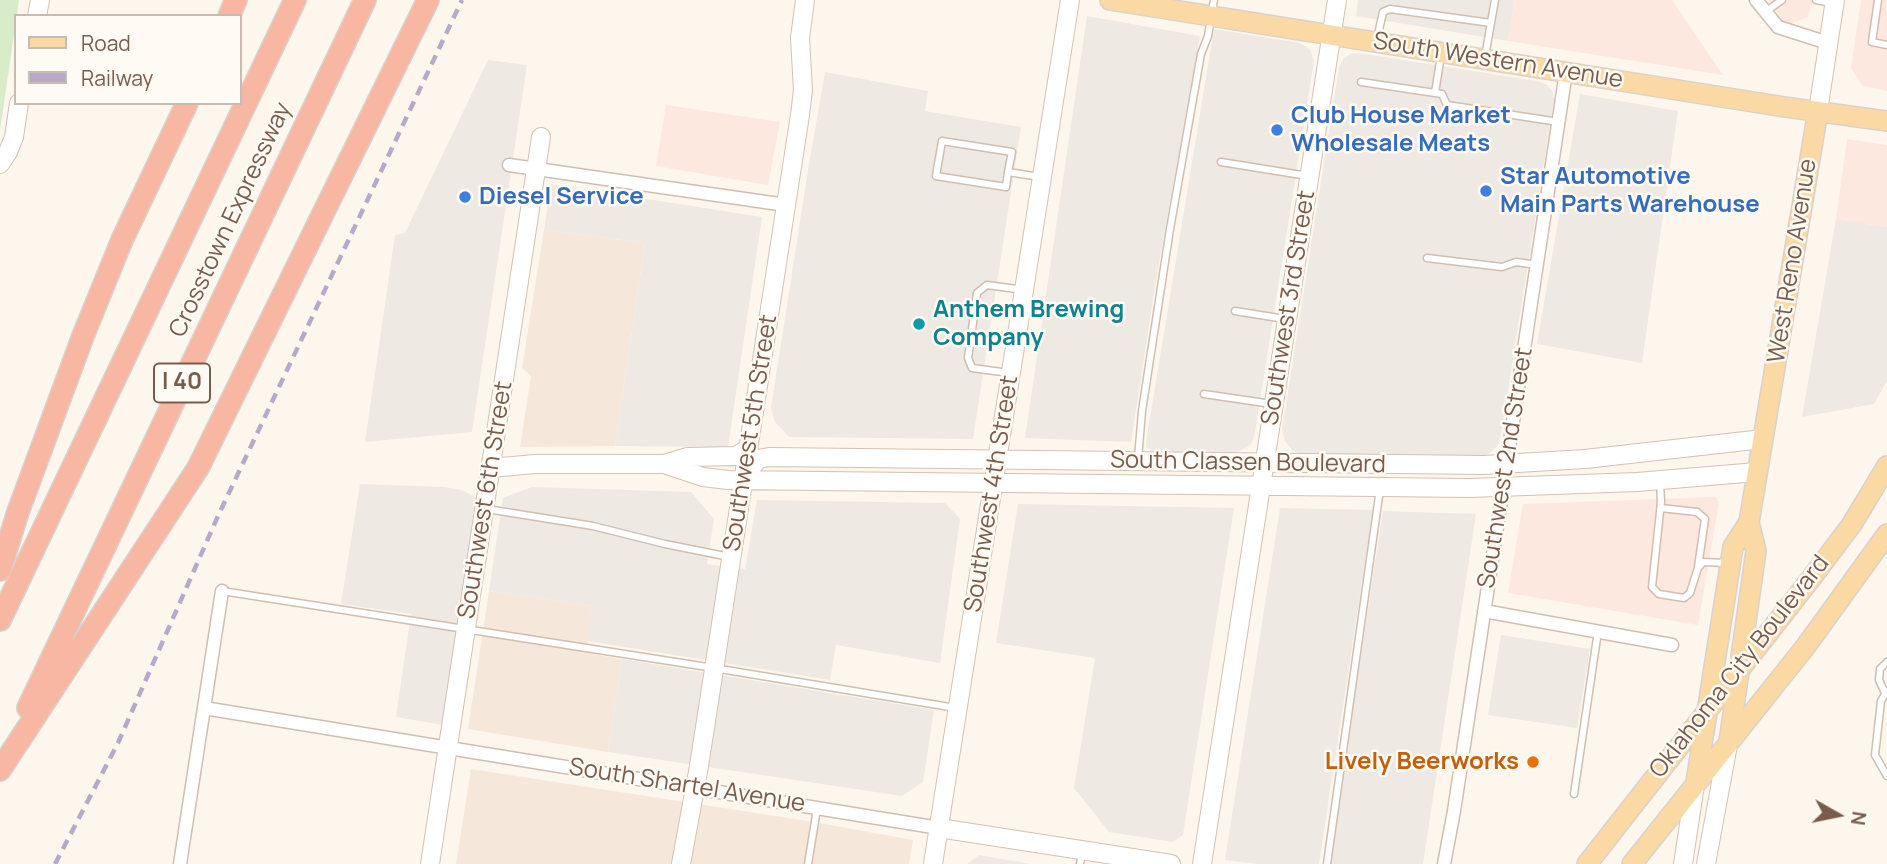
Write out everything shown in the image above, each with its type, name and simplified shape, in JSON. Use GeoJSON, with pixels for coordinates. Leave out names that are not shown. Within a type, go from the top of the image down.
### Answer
{"type":"FeatureCollection","features":[{"type":"Feature","properties":{"kind":"highway","name":"Crosstown Expressway"},"geometry":{"type":"LineString","coordinates":[[0,620],[295,0]]}},
{"type":"Feature","properties":{"kind":"highway","name":"Crosstown Expressway"},"geometry":{"type":"LineString","coordinates":[[0,768],[365,0]]}},
{"type":"Feature","properties":{"kind":"highway"},"geometry":{"type":"LineString","coordinates":[[0,768],[198,468],[428,0]]}},
{"type":"Feature","properties":{"kind":"highway"},"geometry":{"type":"LineString","coordinates":[[0,570],[18,512],[83,336],[122,240],[186,105]]}},
{"type":"Feature","properties":{"kind":"main road","name":"South Western Avenue"},"geometry":{"type":"LineString","coordinates":[[1110,0],[1213,8],[1332,35],[1887,121]]}},
{"type":"Feature","properties":{"kind":"main road","name":"West Reno Avenue"},"geometry":{"type":"LineString","coordinates":[[1728,745],[1756,551],[1749,522],[1818,111]]}},
{"type":"Feature","properties":{"kind":"main road","name":"Oklahoma City Boulevard"},"geometry":{"type":"LineString","coordinates":[[1587,864],[1852,524],[1887,466]]}},
{"type":"Feature","properties":{"kind":"main road","name":"West Reno Avenue"},"geometry":{"type":"LineString","coordinates":[[1696,782],[1733,547],[1749,522]]}},
{"type":"Feature","properties":{"kind":"main road","name":"Oklahoma City Boulevard"},"geometry":{"type":"LineString","coordinates":[[1632,864],[1806,646],[1887,534]]}},
{"type":"Feature","properties":{"kind":"street","name":"Southwest 5th Street"},"geometry":{"type":"LineString","coordinates":[[681,864],[732,557],[803,90],[800,38],[804,0]]}},
{"type":"Feature","properties":{"kind":"street","name":"Southwest 4th Street"},"geometry":{"type":"LineString","coordinates":[[933,864],[1070,0]]}},
{"type":"Feature","properties":{"kind":"street","name":"Southwest 3rd Street"},"geometry":{"type":"LineString","coordinates":[[1202,864],[1337,0]]}},
{"type":"Feature","properties":{"kind":"street"},"geometry":{"type":"LineString","coordinates":[[1756,0],[1769,6],[1778,27],[1828,43]]}},
{"type":"Feature","properties":{"kind":"street","name":"West Reno Avenue"},"geometry":{"type":"LineString","coordinates":[[1818,111],[1835,2]]}},
{"type":"Feature","properties":{"kind":"street","name":"Southwest 2nd Street"},"geometry":{"type":"LineString","coordinates":[[1444,864],[1566,72]]}},
{"type":"Feature","properties":{"kind":"street"},"geometry":{"type":"LineString","coordinates":[[0,164],[14,136],[19,105]]}},
{"type":"Feature","properties":{"kind":"street","name":"Southwest 6th Street"},"geometry":{"type":"LineString","coordinates":[[430,864],[541,137]]}},
{"type":"Feature","properties":{"kind":"street"},"geometry":{"type":"LineString","coordinates":[[509,165],[786,205]]}},
{"type":"Feature","properties":{"kind":"street","name":"South Classen Boulevard"},"geometry":{"type":"LineString","coordinates":[[743,480],[758,459],[769,457],[1507,464],[1585,459],[1763,439]]}},
{"type":"Feature","properties":{"kind":"street","name":"South Classen Boulevard"},"geometry":{"type":"LineString","coordinates":[[664,464],[687,457],[736,456],[749,448]]}},
{"type":"Feature","properties":{"kind":"street","name":"South Classen Boulevard"},"geometry":{"type":"LineString","coordinates":[[491,468],[535,464],[664,464],[711,478],[743,480],[1381,487],[1503,487],[1660,480],[1757,472]]}},
{"type":"Feature","properties":{"kind":"street"},"geometry":{"type":"LineString","coordinates":[[180,864],[222,592]]}},
{"type":"Feature","properties":{"kind":"street"},"geometry":{"type":"LineString","coordinates":[[1485,611],[1672,645]]}},
{"type":"Feature","properties":{"kind":"street","name":"South Shartel Avenue"},"geometry":{"type":"LineString","coordinates":[[204,708],[817,807],[1082,857],[1171,864]]}},
{"type":"Feature","properties":{"kind":"street","name":"West Reno Avenue"},"geometry":{"type":"LineString","coordinates":[[1706,864],[1728,745]]}},
{"type":"Feature","properties":{"kind":"street","name":"West Reno Avenue"},"geometry":{"type":"LineString","coordinates":[[1683,864],[1696,782]]}},
{"type":"Feature","properties":{"kind":"lane"},"geometry":{"type":"LineString","coordinates":[[1485,60],[1495,0]]}},
{"type":"Feature","properties":{"kind":"lane"},"geometry":{"type":"LineString","coordinates":[[1769,6],[1782,0]]}},
{"type":"Feature","properties":{"kind":"lane"},"geometry":{"type":"LineString","coordinates":[[1816,0],[1835,2]]}},
{"type":"Feature","properties":{"kind":"lane"},"geometry":{"type":"LineString","coordinates":[[1887,6],[1877,2],[1872,42],[1887,45]]}},
{"type":"Feature","properties":{"kind":"lane"},"geometry":{"type":"LineString","coordinates":[[1137,461],[1167,243],[1201,54],[1213,8]]}},
{"type":"Feature","properties":{"kind":"lane"},"geometry":{"type":"LineString","coordinates":[[1376,42],[1383,12],[1390,9],[1491,23]]}},
{"type":"Feature","properties":{"kind":"lane"},"geometry":{"type":"LineString","coordinates":[[1875,19],[1885,20]]}},
{"type":"Feature","properties":{"kind":"lane"},"geometry":{"type":"LineString","coordinates":[[1435,93],[1441,53]]}},
{"type":"Feature","properties":{"kind":"lane"},"geometry":{"type":"LineString","coordinates":[[1361,82],[1441,94],[1447,105],[1559,122]]}},
{"type":"Feature","properties":{"kind":"lane"},"geometry":{"type":"LineString","coordinates":[[942,141],[1012,152],[1008,172],[1006,187],[936,176],[942,141]]}},
{"type":"Feature","properties":{"kind":"lane"},"geometry":{"type":"LineString","coordinates":[[1221,162],[1310,176]]}},
{"type":"Feature","properties":{"kind":"lane"},"geometry":{"type":"LineString","coordinates":[[1008,172],[1042,177]]}},
{"type":"Feature","properties":{"kind":"lane"},"geometry":{"type":"LineString","coordinates":[[1427,258],[1502,267],[1516,262],[1537,265]]}},
{"type":"Feature","properties":{"kind":"lane"},"geometry":{"type":"LineString","coordinates":[[1011,373],[972,368],[968,358],[976,293],[987,285],[1024,290]]}},
{"type":"Feature","properties":{"kind":"lane"},"geometry":{"type":"LineString","coordinates":[[1235,311],[1287,319]]}},
{"type":"Feature","properties":{"kind":"lane"},"geometry":{"type":"LineString","coordinates":[[1205,394],[1274,405]]}},
{"type":"Feature","properties":{"kind":"lane"},"geometry":{"type":"LineString","coordinates":[[1660,480],[1661,508],[1652,587],[1658,594],[1684,598],[1690,593],[1698,568],[1705,519],[1697,512],[1661,508]]}},
{"type":"Feature","properties":{"kind":"lane"},"geometry":{"type":"LineString","coordinates":[[1327,864],[1381,487]]}},
{"type":"Feature","properties":{"kind":"lane"},"geometry":{"type":"LineString","coordinates":[[485,509],[593,526],[664,544],[732,557]]}},
{"type":"Feature","properties":{"kind":"lane"},"geometry":{"type":"LineString","coordinates":[[1698,568],[1703,562],[1731,563]]}},
{"type":"Feature","properties":{"kind":"lane"},"geometry":{"type":"LineString","coordinates":[[222,592],[959,709]]}},
{"type":"Feature","properties":{"kind":"lane"},"geometry":{"type":"LineString","coordinates":[[1574,794],[1598,631]]}},
{"type":"Feature","properties":{"kind":"lane"},"geometry":{"type":"LineString","coordinates":[[1887,662],[1880,669],[1879,680],[1886,692],[1881,701],[1875,755],[1887,776]]}},
{"type":"Feature","properties":{"kind":"lane"},"geometry":{"type":"LineString","coordinates":[[808,864],[817,807]]}},
{"type":"Feature","properties":{"kind":"shaded area"},"geometry":{"type":"Polygon","coordinates":[[[1358,0],[1515,0],[1508,41],[1356,16],[1358,0]]]}},
{"type":"Feature","properties":{"kind":"shaded area"},"geometry":{"type":"Polygon","coordinates":[[[1515,0],[1672,0],[1723,75],[1508,41],[1515,0]]]}},
{"type":"Feature","properties":{"kind":"shaded area"},"geometry":{"type":"Polygon","coordinates":[[[1768,0],[1813,0],[1808,17],[1790,24],[1783,21],[1768,0]]]}},
{"type":"Feature","properties":{"kind":"shaded area"},"geometry":{"type":"Polygon","coordinates":[[[1861,0],[1887,0],[1887,91],[1863,86],[1851,68],[1861,0]]]}},
{"type":"Feature","properties":{"kind":"shaded area"},"geometry":{"type":"Polygon","coordinates":[[[1087,16],[1200,36],[1157,274],[1131,442],[1025,438],[1087,16]]]}},
{"type":"Feature","properties":{"kind":"shaded area"},"geometry":{"type":"Polygon","coordinates":[[[1214,29],[1299,43],[1310,49],[1314,61],[1254,438],[1250,445],[1235,454],[1156,454],[1146,447],[1146,442],[1214,29]]]}},
{"type":"Feature","properties":{"kind":"shaded area"},"geometry":{"type":"Polygon","coordinates":[[[1359,53],[1537,81],[1547,85],[1552,91],[1554,100],[1501,434],[1498,445],[1480,458],[1305,455],[1293,451],[1285,441],[1282,430],[1339,67],[1343,59],[1350,54],[1359,53]]]}},
{"type":"Feature","properties":{"kind":"shaded area"},"geometry":{"type":"Polygon","coordinates":[[[488,60],[527,65],[472,432],[365,442],[395,235],[405,233],[488,60]]]}},
{"type":"Feature","properties":{"kind":"shaded area"},"geometry":{"type":"Polygon","coordinates":[[[825,72],[928,91],[925,111],[1021,127],[973,439],[789,437],[775,422],[771,408],[825,72]]]}},
{"type":"Feature","properties":{"kind":"shaded area"},"geometry":{"type":"Polygon","coordinates":[[[1580,94],[1678,111],[1642,363],[1537,344],[1580,94]]]}},
{"type":"Feature","properties":{"kind":"shaded area"},"geometry":{"type":"Polygon","coordinates":[[[666,105],[780,122],[768,185],[656,166],[666,105]]]}},
{"type":"Feature","properties":{"kind":"shaded area"},"geometry":{"type":"Polygon","coordinates":[[[1847,139],[1887,145],[1887,227],[1836,219],[1847,139]]]}},
{"type":"Feature","properties":{"kind":"shaded area"},"geometry":{"type":"Polygon","coordinates":[[[551,184],[762,217],[728,447],[615,446],[645,243],[544,230],[551,184]]]}},
{"type":"Feature","properties":{"kind":"shaded area"},"geometry":{"type":"Polygon","coordinates":[[[1836,219],[1887,227],[1887,381],[1874,404],[1802,417],[1836,219]]]}},
{"type":"Feature","properties":{"kind":"shaded area"},"geometry":{"type":"Polygon","coordinates":[[[544,230],[645,243],[615,446],[520,447],[531,376],[522,368],[544,230]]]}},
{"type":"Feature","properties":{"kind":"shaded area"},"geometry":{"type":"Polygon","coordinates":[[[360,484],[444,487],[462,490],[478,499],[443,725],[396,717],[411,614],[341,604],[360,484]]]}},
{"type":"Feature","properties":{"kind":"shaded area"},"geometry":{"type":"Polygon","coordinates":[[[532,487],[691,492],[714,519],[707,564],[745,569],[757,500],[945,503],[960,519],[940,663],[836,645],[830,680],[587,641],[592,606],[489,591],[503,498],[532,487]]]}},
{"type":"Feature","properties":{"kind":"shaded area"},"geometry":{"type":"Polygon","coordinates":[[[1715,497],[1719,502],[1698,625],[1508,593],[1523,504],[1715,497]]]}},
{"type":"Feature","properties":{"kind":"shaded area"},"geometry":{"type":"Polygon","coordinates":[[[1018,504],[1234,508],[1183,835],[1173,842],[1109,832],[1074,788],[1095,658],[996,643],[1018,504]]]}},
{"type":"Feature","properties":{"kind":"shaded area"},"geometry":{"type":"Polygon","coordinates":[[[1280,508],[1373,510],[1319,864],[1259,864],[1225,860],[1280,508]]]}},
{"type":"Feature","properties":{"kind":"shaded area"},"geometry":{"type":"Polygon","coordinates":[[[1383,511],[1476,514],[1423,864],[1329,864],[1383,511]]]}},
{"type":"Feature","properties":{"kind":"shaded area"},"geometry":{"type":"Polygon","coordinates":[[[489,591],[592,606],[586,653],[622,659],[608,752],[468,729],[489,591]]]}},
{"type":"Feature","properties":{"kind":"shaded area"},"geometry":{"type":"Polygon","coordinates":[[[1501,635],[1590,649],[1577,728],[1488,715],[1501,635]]]}},
{"type":"Feature","properties":{"kind":"shaded area"},"geometry":{"type":"Polygon","coordinates":[[[622,659],[934,710],[923,782],[902,796],[608,752],[622,659]]]}},
{"type":"Feature","properties":{"kind":"shaded area"},"geometry":{"type":"Polygon","coordinates":[[[471,769],[808,821],[913,840],[909,864],[456,864],[471,769]]]}},
{"type":"Feature","properties":{"kind":"shaded area"},"geometry":{"type":"Polygon","coordinates":[[[979,855],[1031,864],[967,864],[979,855]]]}},
{"type":"Feature","properties":{"kind":"green space"},"geometry":{"type":"Polygon","coordinates":[[[0,0],[19,0],[17,14],[14,14],[14,34],[0,130],[0,0]]]}},
{"type":"Feature","properties":{"kind":"railway"},"geometry":{"type":"LineString","coordinates":[[55,864],[118,743],[218,516],[462,0]]}},
{"type":"Feature","properties":{"kind":"place","name":"Club House Market Wholesale Meats"},"geometry":{"type":"Point","coordinates":[1277,130]}},
{"type":"Feature","properties":{"kind":"place","name":"Star Automotive Main Parts Warehouse"},"geometry":{"type":"Point","coordinates":[1486,191]}},
{"type":"Feature","properties":{"kind":"place","name":"Diesel Service"},"geometry":{"type":"Point","coordinates":[465,197]}},
{"type":"Feature","properties":{"kind":"place","name":"Anthem Brewing Company"},"geometry":{"type":"Point","coordinates":[919,324]}},
{"type":"Feature","properties":{"kind":"place","name":"Lively Beerworks"},"geometry":{"type":"Point","coordinates":[1533,762]}}]}
